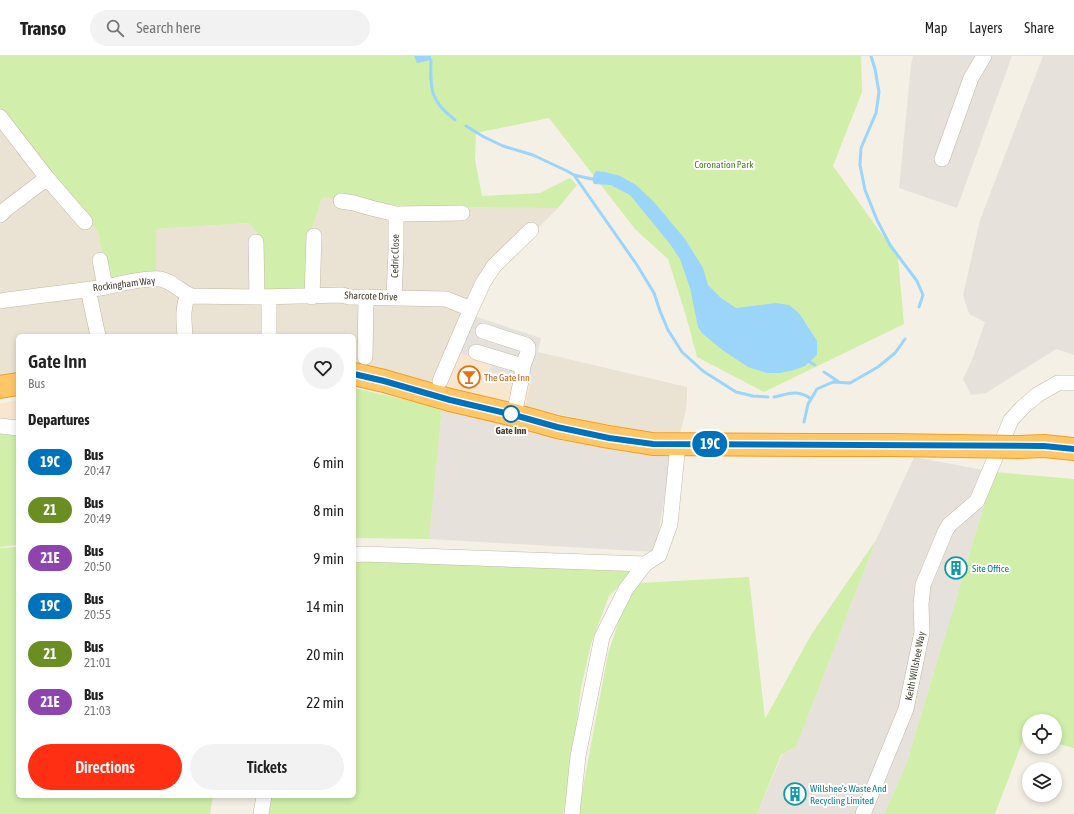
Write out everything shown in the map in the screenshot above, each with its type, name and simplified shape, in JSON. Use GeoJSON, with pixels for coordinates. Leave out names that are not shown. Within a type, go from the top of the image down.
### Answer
{"type":"FeatureCollection","features":[{"type":"Feature","properties":{"kind":"highway"},"geometry":{"type":"LineString","coordinates":[[359,365],[384,381],[450,400],[557,427],[609,438],[653,444],[1044,446],[1074,449]]}},
{"type":"Feature","properties":{"kind":"highway"},"geometry":{"type":"LineString","coordinates":[[0,387],[16,384]]}},
{"type":"Feature","properties":{"kind":"street"},"geometry":{"type":"LineString","coordinates":[[942,159],[971,78],[984,56]]}},
{"type":"Feature","properties":{"kind":"street"},"geometry":{"type":"LineString","coordinates":[[0,117],[47,178],[85,222]]}},
{"type":"Feature","properties":{"kind":"street"},"geometry":{"type":"LineString","coordinates":[[0,216],[6,209],[47,178]]}},
{"type":"Feature","properties":{"kind":"street"},"geometry":{"type":"LineString","coordinates":[[341,201],[396,214],[462,213]]}},
{"type":"Feature","properties":{"kind":"street","name":"Cedric Close"},"geometry":{"type":"LineString","coordinates":[[394,298],[396,214]]}},
{"type":"Feature","properties":{"kind":"street"},"geometry":{"type":"LineString","coordinates":[[440,381],[483,283],[494,266],[531,230]]}},
{"type":"Feature","properties":{"kind":"street"},"geometry":{"type":"LineString","coordinates":[[312,296],[314,236]]}},
{"type":"Feature","properties":{"kind":"street"},"geometry":{"type":"LineString","coordinates":[[256,242],[269,334]]}},
{"type":"Feature","properties":{"kind":"street"},"geometry":{"type":"LineString","coordinates":[[100,260],[105,287]]}},
{"type":"Feature","properties":{"kind":"street","name":"Rockingham Way"},"geometry":{"type":"LineString","coordinates":[[0,301],[105,287],[151,279],[160,279],[171,283],[192,296],[263,297]]}},
{"type":"Feature","properties":{"kind":"street"},"geometry":{"type":"LineString","coordinates":[[88,289],[98,334]]}},
{"type":"Feature","properties":{"kind":"street"},"geometry":{"type":"LineString","coordinates":[[185,334],[183,313],[188,294]]}},
{"type":"Feature","properties":{"kind":"street","name":"Sharcote Drive"},"geometry":{"type":"LineString","coordinates":[[263,297],[342,296],[446,299],[471,309]]}},
{"type":"Feature","properties":{"kind":"street"},"geometry":{"type":"LineString","coordinates":[[359,365],[366,297]]}},
{"type":"Feature","properties":{"kind":"street"},"geometry":{"type":"LineString","coordinates":[[483,331],[526,345],[528,347],[514,415]]}},
{"type":"Feature","properties":{"kind":"street"},"geometry":{"type":"LineString","coordinates":[[476,352],[523,366]]}},
{"type":"Feature","properties":{"kind":"street","name":"Keith Willshee Way"},"geometry":{"type":"LineString","coordinates":[[863,814],[906,709],[922,632],[921,604],[923,585],[948,525],[977,501],[1011,420],[1037,395],[1058,383],[1074,383]]}},
{"type":"Feature","properties":{"kind":"street"},"geometry":{"type":"LineString","coordinates":[[0,426],[16,428]]}},
{"type":"Feature","properties":{"kind":"street"},"geometry":{"type":"LineString","coordinates":[[572,814],[578,756],[602,637],[626,589],[645,564],[659,554],[670,524],[678,444]]}},
{"type":"Feature","properties":{"kind":"street"},"geometry":{"type":"LineString","coordinates":[[356,555],[371,554],[645,564]]}},
{"type":"Feature","properties":{"kind":"street"},"geometry":{"type":"LineString","coordinates":[[261,814],[264,798]]}},
{"type":"Feature","properties":{"kind":"shaded area"},"geometry":{"type":"Polygon","coordinates":[[[913,56],[1012,56],[957,208],[899,188],[913,56]]]}},
{"type":"Feature","properties":{"kind":"shaded area"},"geometry":{"type":"Polygon","coordinates":[[[1043,56],[1074,56],[1074,355],[1056,349],[986,393],[971,395],[963,379],[972,360],[985,322],[969,314],[963,295],[980,220],[1043,56]]]}},
{"type":"Feature","properties":{"kind":"shaded area"},"geometry":{"type":"Polygon","coordinates":[[[0,108],[98,232],[108,279],[156,229],[249,223],[261,237],[311,232],[322,196],[415,207],[558,208],[496,270],[458,353],[446,389],[440,389],[364,364],[356,363],[356,334],[16,334],[16,374],[0,377],[0,108]]]}},
{"type":"Feature","properties":{"kind":"shaded area","name":"The Gate Inn"},"geometry":{"type":"Polygon","coordinates":[[[474,316],[541,338],[531,383],[490,371],[492,363],[458,353],[474,316]]]}},
{"type":"Feature","properties":{"kind":"shaded area"},"geometry":{"type":"Polygon","coordinates":[[[541,338],[525,407],[446,389],[458,353],[541,338]]]}},
{"type":"Feature","properties":{"kind":"shaded area"},"geometry":{"type":"Polygon","coordinates":[[[538,352],[687,387],[686,410],[680,434],[643,431],[525,407],[538,352]]]}},
{"type":"Feature","properties":{"kind":"shaded area"},"geometry":{"type":"Polygon","coordinates":[[[16,400],[16,436],[0,434],[0,404],[16,400]]]}},
{"type":"Feature","properties":{"kind":"shaded area"},"geometry":{"type":"Polygon","coordinates":[[[442,408],[601,446],[672,456],[655,552],[429,539],[442,408]]]}},
{"type":"Feature","properties":{"kind":"shaded area"},"geometry":{"type":"Polygon","coordinates":[[[914,457],[994,472],[906,765],[884,814],[757,814],[782,755],[796,747],[876,540],[914,457]]]}},
{"type":"Feature","properties":{"kind":"shaded area"},"geometry":{"type":"Polygon","coordinates":[[[948,586],[959,591],[943,643],[927,638],[948,586]]]}},
{"type":"Feature","properties":{"kind":"green space","name":"Coronation Park"},"geometry":{"type":"Polygon","coordinates":[[[0,56],[861,56],[862,92],[833,166],[898,257],[904,324],[764,392],[697,357],[668,259],[635,229],[549,118],[476,133],[475,160],[482,196],[540,193],[570,178],[577,185],[558,208],[415,207],[322,197],[311,232],[309,290],[259,290],[261,237],[249,223],[156,229],[156,274],[108,279],[98,232],[0,108],[0,56]]]}},
{"type":"Feature","properties":{"kind":"green space"},"geometry":{"type":"Polygon","coordinates":[[[356,388],[442,408],[429,539],[356,538],[356,388]]]}},
{"type":"Feature","properties":{"kind":"green space"},"geometry":{"type":"Polygon","coordinates":[[[0,434],[16,436],[16,545],[0,547],[0,434]]]}},
{"type":"Feature","properties":{"kind":"green space"},"geometry":{"type":"Polygon","coordinates":[[[994,472],[1074,479],[1074,748],[1062,745],[1062,714],[1022,714],[1022,743],[995,814],[884,814],[906,765],[994,472]]]}},
{"type":"Feature","properties":{"kind":"green space"},"geometry":{"type":"Polygon","coordinates":[[[876,540],[796,747],[781,755],[757,814],[578,814],[608,654],[624,605],[640,583],[749,577],[765,719],[811,635],[876,540]]]}},
{"type":"Feature","properties":{"kind":"green space"},"geometry":{"type":"Polygon","coordinates":[[[16,547],[16,798],[213,798],[210,814],[0,814],[0,548],[16,547]]]}},
{"type":"Feature","properties":{"kind":"green space"},"geometry":{"type":"Polygon","coordinates":[[[424,559],[636,569],[609,596],[591,644],[581,688],[568,788],[563,814],[265,814],[268,798],[356,798],[356,562],[424,559]]]}},
{"type":"Feature","properties":{"kind":"water"},"geometry":{"type":"Polygon","coordinates":[[[414,56],[431,56],[431,60],[417,63],[414,56]]]}},
{"type":"Feature","properties":{"kind":"water"},"geometry":{"type":"Polygon","coordinates":[[[596,171],[620,176],[636,185],[654,202],[685,239],[703,268],[708,285],[721,298],[736,308],[776,303],[789,305],[799,313],[817,341],[817,355],[805,366],[794,370],[780,373],[767,373],[748,367],[721,349],[702,333],[698,327],[690,288],[680,259],[670,244],[630,195],[611,185],[594,184],[593,178],[596,171]]]}},
{"type":"Feature","properties":{"kind":"waterway"},"geometry":{"type":"LineString","coordinates":[[871,56],[879,92],[876,113],[861,148],[860,165],[865,190],[877,220],[890,245],[917,281],[923,295],[919,307]]}},
{"type":"Feature","properties":{"kind":"waterway"},"geometry":{"type":"LineString","coordinates":[[431,60],[433,94],[441,107],[455,120]]}},
{"type":"Feature","properties":{"kind":"waterway"},"geometry":{"type":"LineString","coordinates":[[466,126],[503,146],[533,155],[574,175],[637,265],[654,293],[668,330],[682,352],[703,371],[736,392],[753,396],[768,397]]}},
{"type":"Feature","properties":{"kind":"waterway"},"geometry":{"type":"LineString","coordinates":[[574,175],[592,179]]}},
{"type":"Feature","properties":{"kind":"waterway"},"geometry":{"type":"LineString","coordinates":[[804,422],[808,404],[817,389],[833,382],[850,383],[878,367],[895,353],[905,339]]}},
{"type":"Feature","properties":{"kind":"waterway"},"geometry":{"type":"LineString","coordinates":[[810,362],[815,365]]}},
{"type":"Feature","properties":{"kind":"waterway"},"geometry":{"type":"LineString","coordinates":[[824,372],[839,382]]}},
{"type":"Feature","properties":{"kind":"waterway"},"geometry":{"type":"LineString","coordinates":[[774,397],[797,393],[811,399]]}},
{"type":"Feature","properties":{"kind":"bus line","name":"19C"},"geometry":{"type":"LineString","coordinates":[[356,374],[557,427],[609,438],[653,444],[1044,446],[1074,449]]}},
{"type":"Feature","properties":{"kind":"place","name":"The Gate Inn"},"geometry":{"type":"Point","coordinates":[469,377]}},
{"type":"Feature","properties":{"kind":"place","name":"Gate Inn"},"geometry":{"type":"Point","coordinates":[511,414]}},
{"type":"Feature","properties":{"kind":"place","name":"Site Office"},"geometry":{"type":"Point","coordinates":[956,568]}},
{"type":"Feature","properties":{"kind":"place","name":"Willshee's Waste And Recycling Limited"},"geometry":{"type":"Point","coordinates":[795,794]}}]}
